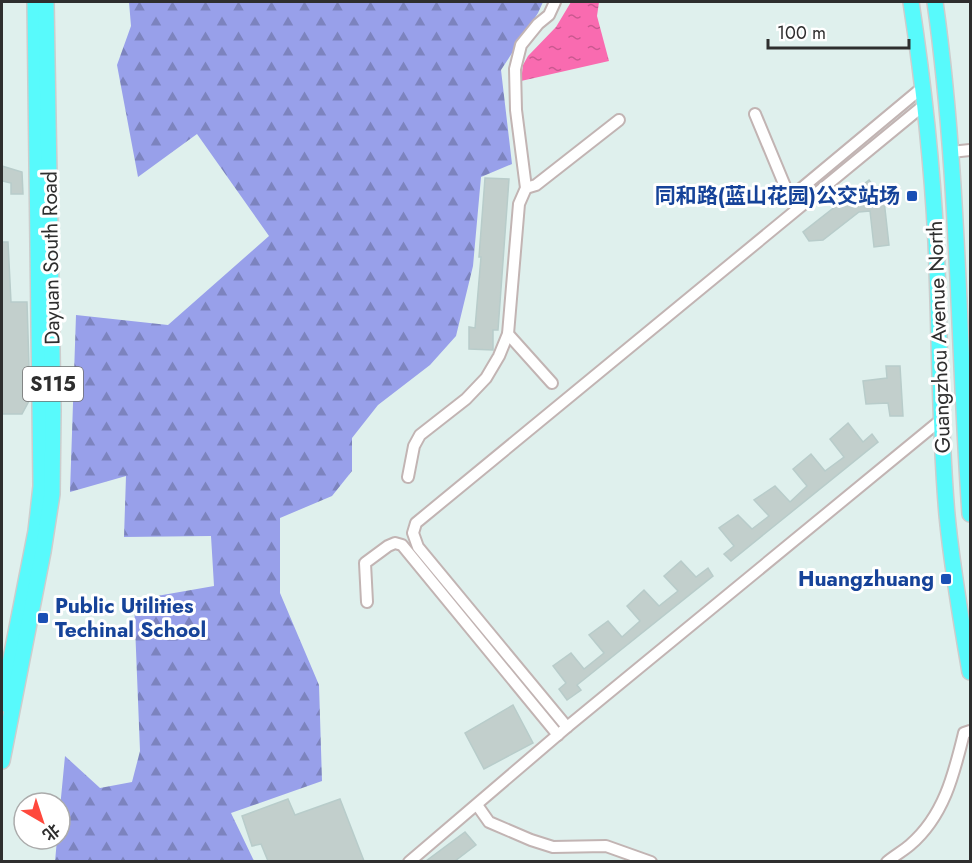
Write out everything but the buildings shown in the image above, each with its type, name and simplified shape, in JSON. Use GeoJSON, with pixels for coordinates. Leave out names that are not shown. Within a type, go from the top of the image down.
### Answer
{"type":"FeatureCollection","features":[{"type":"Feature","properties":{"kind":"main road","name":"Dayuan South Road"},"geometry":{"type":"LineString","coordinates":[[2,704],[36,531],[41,486],[35,2]]}},
{"type":"Feature","properties":{"kind":"main road","name":"Dayuan South Road"},"geometry":{"type":"LineString","coordinates":[[2,761],[43,552],[52,494],[54,442],[45,2]]}},
{"type":"Feature","properties":{"kind":"main road","name":"Guangzhou Avenue North"},"geometry":{"type":"LineString","coordinates":[[911,2],[923,87],[936,240],[942,419],[949,535],[965,612],[970,672]]}},
{"type":"Feature","properties":{"kind":"main road","name":"Guangzhou Avenue North"},"geometry":{"type":"LineString","coordinates":[[934,2],[951,152],[966,339],[970,514]]}},
{"type":"Feature","properties":{"kind":"street"},"geometry":{"type":"LineString","coordinates":[[408,477],[414,446],[420,435],[466,399],[486,378],[508,334],[519,204],[526,188],[516,110],[514,69],[521,45],[538,24],[549,15],[555,2]]}},
{"type":"Feature","properties":{"kind":"street"},"geometry":{"type":"LineString","coordinates":[[755,114],[787,191],[792,194],[923,87]]}},
{"type":"Feature","properties":{"kind":"street"},"geometry":{"type":"LineString","coordinates":[[567,727],[418,547],[413,533],[416,523],[924,105]]}},
{"type":"Feature","properties":{"kind":"street"},"geometry":{"type":"LineString","coordinates":[[526,188],[536,185],[619,120]]}},
{"type":"Feature","properties":{"kind":"street"},"geometry":{"type":"LineString","coordinates":[[951,152],[970,150]]}},
{"type":"Feature","properties":{"kind":"street"},"geometry":{"type":"LineString","coordinates":[[508,334],[552,383]]}},
{"type":"Feature","properties":{"kind":"street"},"geometry":{"type":"LineString","coordinates":[[409,861],[567,727],[942,419]]}},
{"type":"Feature","properties":{"kind":"street"},"geometry":{"type":"LineString","coordinates":[[367,602],[365,563],[388,546],[395,543],[402,545],[558,735]]}},
{"type":"Feature","properties":{"kind":"street"},"geometry":{"type":"LineString","coordinates":[[887,861],[911,845],[935,816],[952,780],[964,733],[970,731]]}},
{"type":"Feature","properties":{"kind":"street"},"geometry":{"type":"LineString","coordinates":[[477,805],[489,822],[531,840],[553,847],[606,846],[651,861]]}},
{"type":"Feature","properties":{"kind":"green space"},"geometry":{"type":"Polygon","coordinates":[[[129,2],[543,2],[501,70],[512,164],[481,177],[473,266],[456,336],[430,365],[378,405],[352,438],[352,471],[332,496],[280,518],[280,593],[319,685],[322,781],[231,813],[254,861],[55,862],[56,851],[72,851],[72,791],[62,791],[65,756],[100,788],[132,782],[140,751],[134,600],[214,586],[211,536],[124,537],[126,476],[70,492],[76,315],[168,325],[269,236],[197,134],[138,177],[117,65],[131,26],[129,2]]]}},
{"type":"Feature","properties":{"kind":"water"},"geometry":{"type":"Polygon","coordinates":[[[571,2],[599,2],[597,16],[609,61],[521,81],[523,65],[528,56],[556,27],[571,2]]]}},
{"type":"Feature","properties":{"kind":"place","name":"同和路(蓝山花园)公交站场"},"geometry":{"type":"Point","coordinates":[912,196]}},
{"type":"Feature","properties":{"kind":"place","name":"Huangzhuang"},"geometry":{"type":"Point","coordinates":[946,579]}},
{"type":"Feature","properties":{"kind":"place","name":"Public Utilities Techinal School"},"geometry":{"type":"Point","coordinates":[43,618]}}]}
